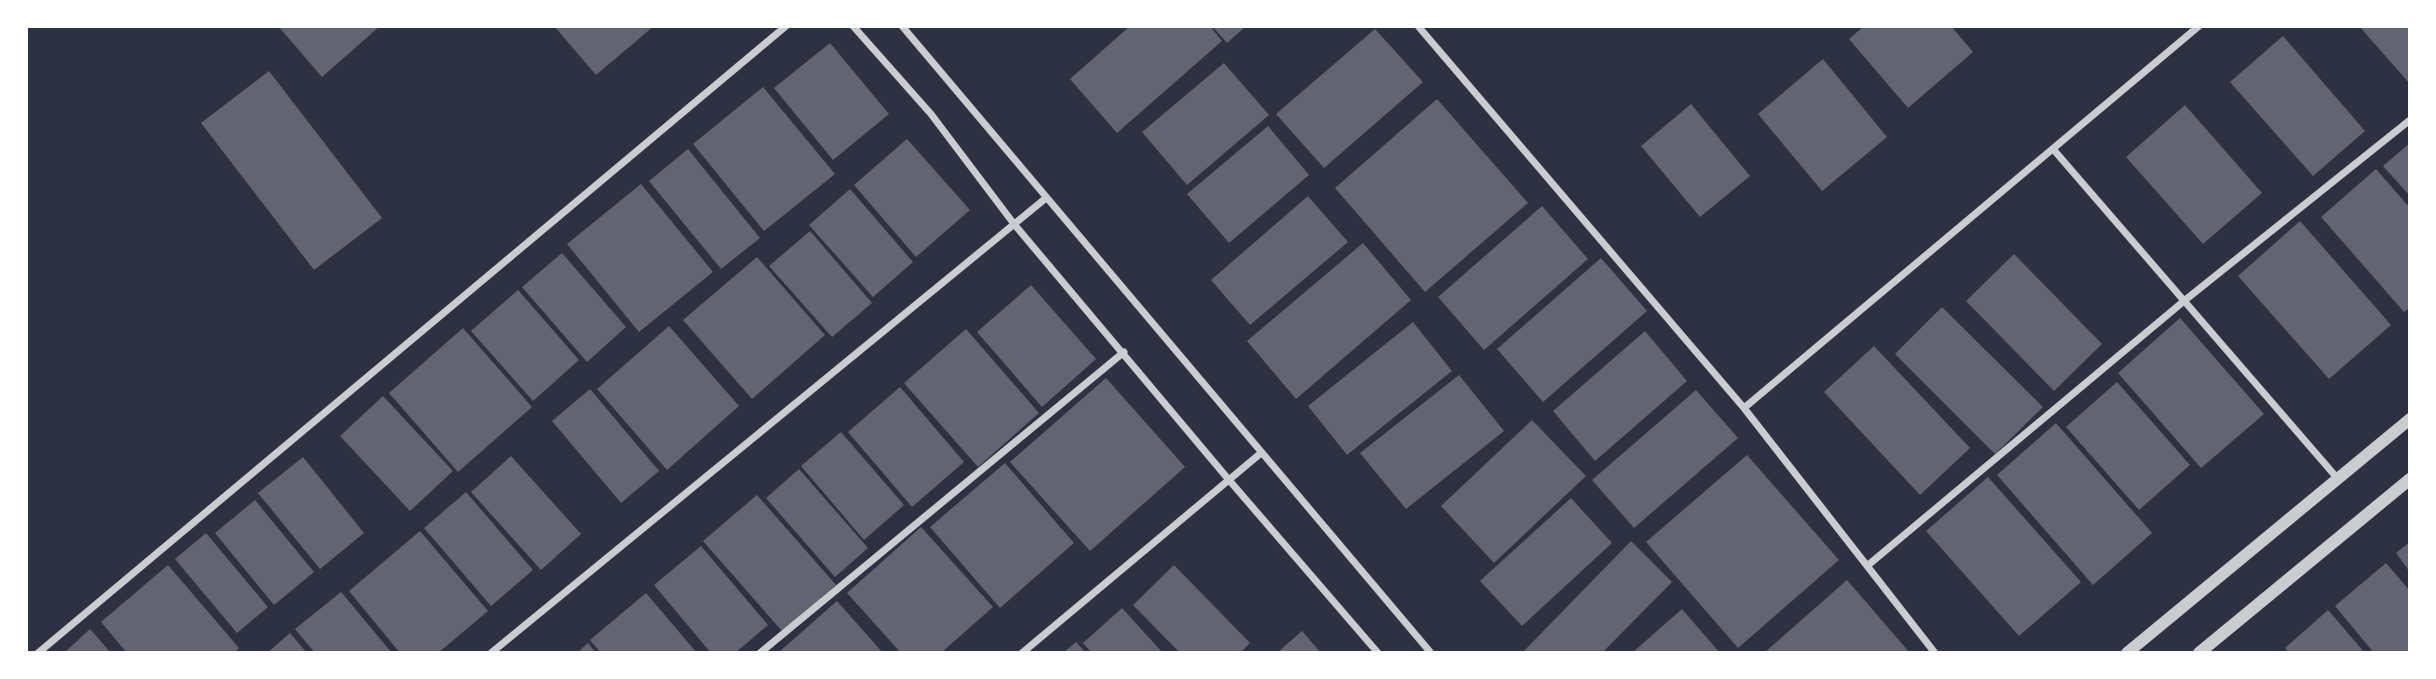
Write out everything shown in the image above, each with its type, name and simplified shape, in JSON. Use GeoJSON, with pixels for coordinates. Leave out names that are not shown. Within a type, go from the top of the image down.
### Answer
{"type":"FeatureCollection","features":[{"type":"Feature","properties":{"kind":"street"},"geometry":{"type":"LineString","coordinates":[[38,653],[786,26]]}},
{"type":"Feature","properties":{"kind":"street"},"geometry":{"type":"LineString","coordinates":[[853,26],[931,114],[1014,224],[1378,653]]}},
{"type":"Feature","properties":{"kind":"street"},"geometry":{"type":"LineString","coordinates":[[902,26],[1431,653]]}},
{"type":"Feature","properties":{"kind":"street"},"geometry":{"type":"LineString","coordinates":[[1418,26],[1744,408],[1935,653]]}},
{"type":"Feature","properties":{"kind":"street"},"geometry":{"type":"LineString","coordinates":[[1744,408],[2199,26]]}},
{"type":"Feature","properties":{"kind":"street"},"geometry":{"type":"LineString","coordinates":[[1867,566],[2184,301],[2410,120]]}},
{"type":"Feature","properties":{"kind":"street"},"geometry":{"type":"LineString","coordinates":[[2053,149],[2338,479]]}},
{"type":"Feature","properties":{"kind":"street"},"geometry":{"type":"LineString","coordinates":[[491,653],[1046,198]]}},
{"type":"Feature","properties":{"kind":"street"},"geometry":{"type":"LineString","coordinates":[[761,653],[1124,352]]}},
{"type":"Feature","properties":{"kind":"street"},"geometry":{"type":"LineString","coordinates":[[2127,653],[2410,419]]}},
{"type":"Feature","properties":{"kind":"street"},"geometry":{"type":"LineString","coordinates":[[1022,653],[1261,453]]}},
{"type":"Feature","properties":{"kind":"street"},"geometry":{"type":"LineString","coordinates":[[2199,653],[2410,478]]}},
{"type":"Feature","properties":{"kind":"building"},"geometry":{"type":"Polygon","coordinates":[[[278,26],[380,26],[322,77],[278,26]]]}},
{"type":"Feature","properties":{"kind":"building"},"geometry":{"type":"Polygon","coordinates":[[[554,26],[654,26],[596,75],[554,26]]]}},
{"type":"Feature","properties":{"kind":"building"},"geometry":{"type":"Polygon","coordinates":[[[1130,26],[1210,26],[1222,41],[1117,133],[1070,79],[1130,26]]]}},
{"type":"Feature","properties":{"kind":"building"},"geometry":{"type":"Polygon","coordinates":[[[1212,26],[1246,26],[1227,43],[1212,26]]]}},
{"type":"Feature","properties":{"kind":"building"},"geometry":{"type":"Polygon","coordinates":[[[1864,26],[1951,26],[1973,52],[1908,108],[1849,39],[1864,26]]]}},
{"type":"Feature","properties":{"kind":"building"},"geometry":{"type":"Polygon","coordinates":[[[2359,26],[2410,26],[2410,84],[2359,26]]]}},
{"type":"Feature","properties":{"kind":"building"},"geometry":{"type":"Polygon","coordinates":[[[1375,29],[1423,82],[1324,168],[1276,114],[1375,29]]]}},
{"type":"Feature","properties":{"kind":"building"},"geometry":{"type":"Polygon","coordinates":[[[2283,36],[2365,131],[2313,176],[2230,82],[2283,36]]]}},
{"type":"Feature","properties":{"kind":"building"},"geometry":{"type":"Polygon","coordinates":[[[830,43],[889,114],[833,160],[774,88],[830,43]]]}},
{"type":"Feature","properties":{"kind":"building"},"geometry":{"type":"Polygon","coordinates":[[[1823,59],[1887,137],[1822,191],[1758,114],[1823,59]]]}},
{"type":"Feature","properties":{"kind":"building"},"geometry":{"type":"Polygon","coordinates":[[[1224,63],[1269,115],[1187,185],[1142,132],[1224,63]]]}},
{"type":"Feature","properties":{"kind":"building"},"geometry":{"type":"Polygon","coordinates":[[[269,71],[382,218],[314,270],[201,123],[269,71]]]}},
{"type":"Feature","properties":{"kind":"building"},"geometry":{"type":"Polygon","coordinates":[[[763,87],[835,174],[764,231],[693,144],[763,87]]]}},
{"type":"Feature","properties":{"kind":"building"},"geometry":{"type":"Polygon","coordinates":[[[1437,99],[1528,203],[1425,292],[1335,188],[1437,99]]]}},
{"type":"Feature","properties":{"kind":"building"},"geometry":{"type":"Polygon","coordinates":[[[1691,104],[1750,176],[1700,217],[1641,146],[1691,104]]]}},
{"type":"Feature","properties":{"kind":"building"},"geometry":{"type":"Polygon","coordinates":[[[2185,105],[2262,193],[2203,244],[2126,157],[2185,105]]]}},
{"type":"Feature","properties":{"kind":"building"},"geometry":{"type":"Polygon","coordinates":[[[1268,126],[1309,175],[1229,243],[1187,194],[1268,126]]]}},
{"type":"Feature","properties":{"kind":"building"},"geometry":{"type":"Polygon","coordinates":[[[907,139],[970,210],[916,257],[854,185],[907,139]]]}},
{"type":"Feature","properties":{"kind":"building"},"geometry":{"type":"Polygon","coordinates":[[[2410,143],[2410,196],[2383,166],[2410,143]]]}},
{"type":"Feature","properties":{"kind":"building"},"geometry":{"type":"Polygon","coordinates":[[[688,149],[760,238],[721,269],[649,181],[688,149]]]}},
{"type":"Feature","properties":{"kind":"building"},"geometry":{"type":"Polygon","coordinates":[[[2376,169],[2410,208],[2410,307],[2404,312],[2321,217],[2376,169]]]}},
{"type":"Feature","properties":{"kind":"building"},"geometry":{"type":"Polygon","coordinates":[[[641,184],[713,272],[639,332],[567,244],[641,184]]]}},
{"type":"Feature","properties":{"kind":"building"},"geometry":{"type":"Polygon","coordinates":[[[850,189],[913,262],[873,297],[809,225],[850,189]]]}},
{"type":"Feature","properties":{"kind":"building"},"geometry":{"type":"Polygon","coordinates":[[[1308,196],[1348,242],[1250,325],[1211,280],[1308,196]]]}},
{"type":"Feature","properties":{"kind":"building"},"geometry":{"type":"Polygon","coordinates":[[[1542,206],[1588,259],[1484,350],[1438,297],[1542,206]]]}},
{"type":"Feature","properties":{"kind":"building"},"geometry":{"type":"Polygon","coordinates":[[[2300,221],[2391,325],[2329,379],[2238,276],[2300,221]]]}},
{"type":"Feature","properties":{"kind":"building"},"geometry":{"type":"Polygon","coordinates":[[[810,231],[872,303],[832,337],[769,266],[810,231]]]}},
{"type":"Feature","properties":{"kind":"building"},"geometry":{"type":"Polygon","coordinates":[[[1363,243],[1411,300],[1296,399],[1247,341],[1363,243]]]}},
{"type":"Feature","properties":{"kind":"building"},"geometry":{"type":"Polygon","coordinates":[[[562,253],[626,327],[587,362],[522,287],[562,253]]]}},
{"type":"Feature","properties":{"kind":"building"},"geometry":{"type":"Polygon","coordinates":[[[2014,254],[2102,344],[2054,391],[1966,301],[2014,254]]]}},
{"type":"Feature","properties":{"kind":"building"},"geometry":{"type":"Polygon","coordinates":[[[757,257],[825,335],[752,399],[683,320],[757,257]]]}},
{"type":"Feature","properties":{"kind":"building"},"geometry":{"type":"Polygon","coordinates":[[[1601,258],[1647,311],[1543,402],[1497,349],[1601,258]]]}},
{"type":"Feature","properties":{"kind":"building"},"geometry":{"type":"Polygon","coordinates":[[[1031,285],[1096,359],[1042,407],[977,332],[1031,285]]]}},
{"type":"Feature","properties":{"kind":"building"},"geometry":{"type":"Polygon","coordinates":[[[518,290],[579,360],[533,401],[471,331],[518,290]]]}},
{"type":"Feature","properties":{"kind":"building"},"geometry":{"type":"Polygon","coordinates":[[[1942,307],[2043,407],[1995,454],[1895,354],[1942,307]]]}},
{"type":"Feature","properties":{"kind":"building"},"geometry":{"type":"Polygon","coordinates":[[[2180,318],[2264,414],[2201,468],[2118,373],[2180,318]]]}},
{"type":"Feature","properties":{"kind":"building"},"geometry":{"type":"Polygon","coordinates":[[[1413,322],[1452,371],[1347,455],[1308,406],[1413,322]]]}},
{"type":"Feature","properties":{"kind":"building"},"geometry":{"type":"Polygon","coordinates":[[[669,326],[739,406],[667,470],[597,389],[669,326]]]}},
{"type":"Feature","properties":{"kind":"building"},"geometry":{"type":"Polygon","coordinates":[[[463,328],[532,407],[458,472],[389,393],[463,328]]]}},
{"type":"Feature","properties":{"kind":"building"},"geometry":{"type":"Polygon","coordinates":[[[966,329],[1039,413],[978,467],[904,383],[966,329]]]}},
{"type":"Feature","properties":{"kind":"building"},"geometry":{"type":"Polygon","coordinates":[[[1645,331],[1687,381],[1595,461],[1553,411],[1645,331]]]}},
{"type":"Feature","properties":{"kind":"building"},"geometry":{"type":"Polygon","coordinates":[[[1874,346],[1970,448],[1920,495],[1824,392],[1874,346]]]}},
{"type":"Feature","properties":{"kind":"building"},"geometry":{"type":"Polygon","coordinates":[[[1459,375],[1504,431],[1406,509],[1360,453],[1459,375]]]}},
{"type":"Feature","properties":{"kind":"building"},"geometry":{"type":"Polygon","coordinates":[[[1106,378],[1185,467],[1090,551],[1010,462],[1106,378]]]}},
{"type":"Feature","properties":{"kind":"building"},"geometry":{"type":"Polygon","coordinates":[[[2117,382],[2190,465],[2139,510],[2066,427],[2117,382]]]}},
{"type":"Feature","properties":{"kind":"building"},"geometry":{"type":"Polygon","coordinates":[[[900,387],[964,462],[912,507],[848,432],[900,387]]]}},
{"type":"Feature","properties":{"kind":"building"},"geometry":{"type":"Polygon","coordinates":[[[590,389],[659,471],[621,503],[552,421],[590,389]]]}},
{"type":"Feature","properties":{"kind":"building"},"geometry":{"type":"Polygon","coordinates":[[[1696,390],[1738,438],[1634,528],[1592,480],[1696,390]]]}},
{"type":"Feature","properties":{"kind":"building"},"geometry":{"type":"Polygon","coordinates":[[[383,396],[453,471],[410,511],[340,436],[383,396]]]}},
{"type":"Feature","properties":{"kind":"building"},"geometry":{"type":"Polygon","coordinates":[[[1532,420],[1586,476],[1494,563],[1441,506],[1532,420]]]}},
{"type":"Feature","properties":{"kind":"building"},"geometry":{"type":"Polygon","coordinates":[[[2056,423],[2152,533],[2093,585],[1997,475],[2056,423]]]}},
{"type":"Feature","properties":{"kind":"building"},"geometry":{"type":"Polygon","coordinates":[[[841,432],[904,505],[864,540],[801,466],[841,432]]]}},
{"type":"Feature","properties":{"kind":"building"},"geometry":{"type":"Polygon","coordinates":[[[1747,455],[1839,560],[1738,648],[1646,542],[1747,455]]]}},
{"type":"Feature","properties":{"kind":"building"},"geometry":{"type":"Polygon","coordinates":[[[511,456],[581,534],[541,570],[471,492],[511,456]]]}},
{"type":"Feature","properties":{"kind":"building"},"geometry":{"type":"Polygon","coordinates":[[[303,457],[364,533],[320,569],[258,493],[303,457]]]}},
{"type":"Feature","properties":{"kind":"building"},"geometry":{"type":"Polygon","coordinates":[[[1005,463],[1074,543],[1000,608],[930,527],[1005,463]]]}},
{"type":"Feature","properties":{"kind":"building"},"geometry":{"type":"Polygon","coordinates":[[[799,469],[868,548],[835,577],[766,498],[799,469]]]}},
{"type":"Feature","properties":{"kind":"building"},"geometry":{"type":"Polygon","coordinates":[[[1988,477],[2081,582],[2019,636],[1926,531],[1988,477]]]}},
{"type":"Feature","properties":{"kind":"building"},"geometry":{"type":"Polygon","coordinates":[[[466,492],[533,570],[491,606],[424,528],[466,492]]]}},
{"type":"Feature","properties":{"kind":"building"},"geometry":{"type":"Polygon","coordinates":[[[757,495],[836,585],[782,631],[703,541],[757,495]]]}},
{"type":"Feature","properties":{"kind":"building"},"geometry":{"type":"Polygon","coordinates":[[[1571,498],[1612,543],[1522,626],[1480,581],[1571,498]]]}},
{"type":"Feature","properties":{"kind":"building"},"geometry":{"type":"Polygon","coordinates":[[[255,500],[314,572],[274,605],[215,533],[255,500]]]}},
{"type":"Feature","properties":{"kind":"building"},"geometry":{"type":"Polygon","coordinates":[[[921,527],[993,607],[941,653],[901,653],[847,593],[921,527]]]}},
{"type":"Feature","properties":{"kind":"building"},"geometry":{"type":"Polygon","coordinates":[[[420,531],[488,611],[438,653],[400,653],[349,591],[420,531]]]}},
{"type":"Feature","properties":{"kind":"building"},"geometry":{"type":"Polygon","coordinates":[[[206,533],[268,607],[237,633],[175,559],[206,533]]]}},
{"type":"Feature","properties":{"kind":"building"},"geometry":{"type":"Polygon","coordinates":[[[1631,541],[1672,582],[1602,653],[1522,653],[1631,541]]]}},
{"type":"Feature","properties":{"kind":"building"},"geometry":{"type":"Polygon","coordinates":[[[2410,542],[2410,572],[2396,553],[2410,542]]]}},
{"type":"Feature","properties":{"kind":"building"},"geometry":{"type":"Polygon","coordinates":[[[701,546],[768,625],[735,653],[711,653],[654,585],[701,546]]]}},
{"type":"Feature","properties":{"kind":"building"},"geometry":{"type":"Polygon","coordinates":[[[2386,563],[2410,591],[2410,653],[2374,653],[2335,606],[2386,563]]]}},
{"type":"Feature","properties":{"kind":"building"},"geometry":{"type":"Polygon","coordinates":[[[168,565],[239,648],[234,653],[127,653],[101,622],[168,565]]]}},
{"type":"Feature","properties":{"kind":"building"},"geometry":{"type":"Polygon","coordinates":[[[1174,565],[1250,643],[1240,653],[1180,653],[1133,605],[1174,565]]]}},
{"type":"Feature","properties":{"kind":"building"},"geometry":{"type":"Polygon","coordinates":[[[1847,580],[1910,653],[1764,653],[1847,580]]]}},
{"type":"Feature","properties":{"kind":"building"},"geometry":{"type":"Polygon","coordinates":[[[341,592],[392,653],[315,653],[295,629],[341,592]]]}},
{"type":"Feature","properties":{"kind":"building"},"geometry":{"type":"Polygon","coordinates":[[[646,593],[697,653],[601,653],[590,640],[646,593]]]}},
{"type":"Feature","properties":{"kind":"building"},"geometry":{"type":"Polygon","coordinates":[[[837,601],[883,653],[778,653],[837,601]]]}},
{"type":"Feature","properties":{"kind":"building"},"geometry":{"type":"Polygon","coordinates":[[[1122,608],[1163,653],[1092,653],[1083,643],[1122,608]]]}},
{"type":"Feature","properties":{"kind":"building"},"geometry":{"type":"Polygon","coordinates":[[[1682,609],[1720,653],[1632,653],[1682,609]]]}},
{"type":"Feature","properties":{"kind":"building"},"geometry":{"type":"Polygon","coordinates":[[[2328,610],[2365,653],[2289,653],[2285,648],[2328,610]]]}},
{"type":"Feature","properties":{"kind":"building"},"geometry":{"type":"Polygon","coordinates":[[[90,629],[111,653],[64,653],[90,629]]]}},
{"type":"Feature","properties":{"kind":"building"},"geometry":{"type":"Polygon","coordinates":[[[1302,631],[1321,653],[1277,653],[1302,631]]]}},
{"type":"Feature","properties":{"kind":"building"},"geometry":{"type":"Polygon","coordinates":[[[290,633],[307,653],[267,653],[290,633]]]}},
{"type":"Feature","properties":{"kind":"building"},"geometry":{"type":"Polygon","coordinates":[[[1076,642],[1086,653],[1063,653],[1076,642]]]}},
{"type":"Feature","properties":{"kind":"building"},"geometry":{"type":"Polygon","coordinates":[[[588,643],[596,653],[577,653],[588,643]]]}}]}
